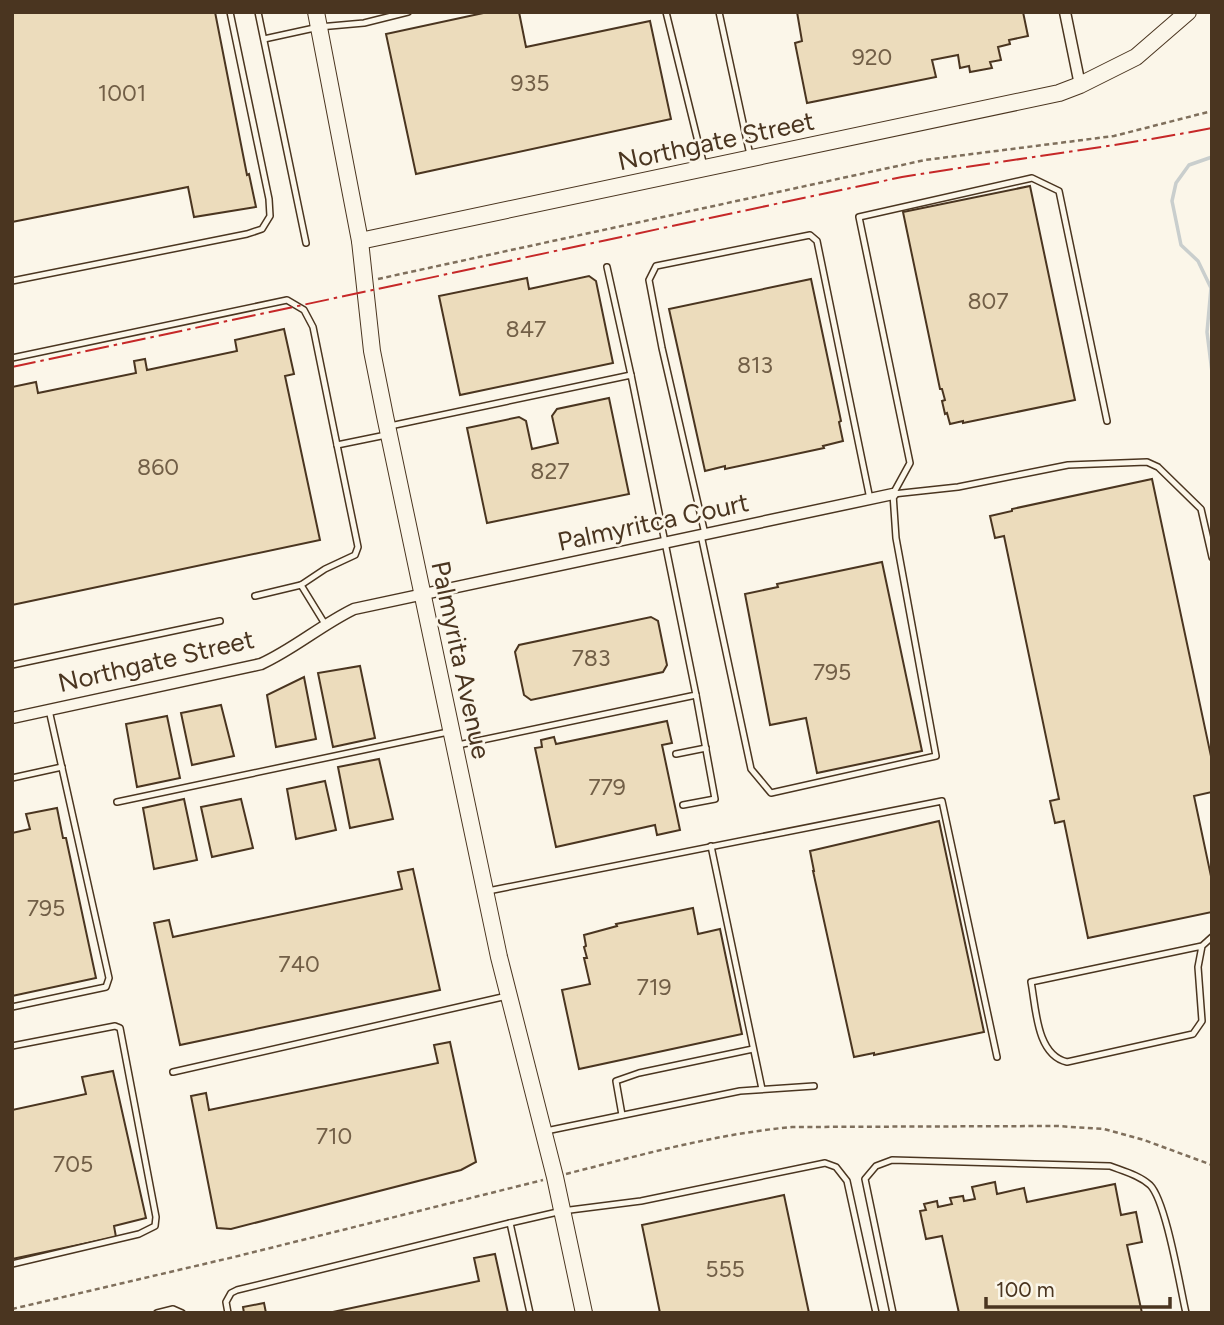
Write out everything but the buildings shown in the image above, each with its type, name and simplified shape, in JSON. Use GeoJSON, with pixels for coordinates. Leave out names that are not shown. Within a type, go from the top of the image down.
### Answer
{"type":"FeatureCollection","features":[{"type":"Feature","properties":{"kind":"street"},"geometry":{"type":"LineString","coordinates":[[1065,12],[1080,85]]}},
{"type":"Feature","properties":{"kind":"street","name":"Northgate Street"},"geometry":{"type":"LineString","coordinates":[[360,241],[1027,101],[1080,85],[1136,57],[1188,12]]}},
{"type":"Feature","properties":{"kind":"street","name":"Palmyrita Avenue"},"geometry":{"type":"LineString","coordinates":[[317,20],[360,241],[372,351],[388,430],[485,892],[555,1177],[584,1313]]}},
{"type":"Feature","properties":{"kind":"street","name":"Palmyritca Court"},"geometry":{"type":"LineString","coordinates":[[422,594],[893,494]]}},
{"type":"Feature","properties":{"kind":"street","name":"Northgate Street"},"geometry":{"type":"LineString","coordinates":[[12,718],[261,664],[281,655],[325,624],[354,609],[422,594]]}},
{"type":"Feature","properties":{"kind":"lane"},"geometry":{"type":"LineString","coordinates":[[12,281],[262,229],[270,216],[269,199],[230,12]]}},
{"type":"Feature","properties":{"kind":"lane"},"geometry":{"type":"LineString","coordinates":[[258,12],[306,243]]}},
{"type":"Feature","properties":{"kind":"lane"},"geometry":{"type":"LineString","coordinates":[[264,39],[317,20],[364,23],[408,12]]}},
{"type":"Feature","properties":{"kind":"lane"},"geometry":{"type":"LineString","coordinates":[[666,12],[705,167]]}},
{"type":"Feature","properties":{"kind":"lane"},"geometry":{"type":"LineString","coordinates":[[719,12],[751,158]]}},
{"type":"Feature","properties":{"kind":"lane"},"geometry":{"type":"LineString","coordinates":[[870,499],[817,241],[810,235],[656,266],[649,280],[751,769],[771,793],[936,756],[896,538],[893,494],[910,463],[859,217],[1032,178],[1059,191],[1107,421]]}},
{"type":"Feature","properties":{"kind":"lane"},"geometry":{"type":"LineString","coordinates":[[607,267],[666,542],[715,799],[683,805]]}},
{"type":"Feature","properties":{"kind":"lane"},"geometry":{"type":"LineString","coordinates":[[12,358],[287,300],[304,310],[313,327],[358,547],[355,555],[325,569],[301,585],[256,596]]}},
{"type":"Feature","properties":{"kind":"lane"},"geometry":{"type":"LineString","coordinates":[[337,445],[388,430],[631,375]]}},
{"type":"Feature","properties":{"kind":"lane"},"geometry":{"type":"LineString","coordinates":[[893,494],[958,487],[1068,465],[1147,462],[1158,467],[1201,509],[1212,557]]}},
{"type":"Feature","properties":{"kind":"lane"},"geometry":{"type":"LineString","coordinates":[[301,585],[325,624]]}},
{"type":"Feature","properties":{"kind":"lane"},"geometry":{"type":"LineString","coordinates":[[12,665],[220,621]]}},
{"type":"Feature","properties":{"kind":"lane"},"geometry":{"type":"LineString","coordinates":[[117,802],[453,738],[510,732],[696,695]]}},
{"type":"Feature","properties":{"kind":"lane"},"geometry":{"type":"LineString","coordinates":[[12,1007],[106,986],[109,978],[50,710]]}},
{"type":"Feature","properties":{"kind":"lane"},"geometry":{"type":"LineString","coordinates":[[676,754],[706,748]]}},
{"type":"Feature","properties":{"kind":"lane"},"geometry":{"type":"LineString","coordinates":[[12,778],[62,767]]}},
{"type":"Feature","properties":{"kind":"lane"},"geometry":{"type":"LineString","coordinates":[[485,892],[942,801],[997,1057]]}},
{"type":"Feature","properties":{"kind":"lane"},"geometry":{"type":"LineString","coordinates":[[711,846],[762,1089]]}},
{"type":"Feature","properties":{"kind":"lane"},"geometry":{"type":"LineString","coordinates":[[1202,946],[1198,967],[1202,1021],[1193,1034],[1067,1062],[1048,1052],[1031,982],[1202,946],[1212,937]]}},
{"type":"Feature","properties":{"kind":"lane"},"geometry":{"type":"LineString","coordinates":[[173,1072],[509,996]]}},
{"type":"Feature","properties":{"kind":"lane"},"geometry":{"type":"LineString","coordinates":[[12,1046],[115,1026],[120,1028],[156,1217],[155,1226],[139,1234],[12,1264]]}},
{"type":"Feature","properties":{"kind":"lane"},"geometry":{"type":"LineString","coordinates":[[622,1115],[616,1081],[639,1073],[753,1049]]}},
{"type":"Feature","properties":{"kind":"lane"},"geometry":{"type":"LineString","coordinates":[[543,1132],[719,1095],[814,1086]]}},
{"type":"Feature","properties":{"kind":"lane"},"geometry":{"type":"LineString","coordinates":[[893,1313],[865,1178],[876,1166],[892,1160],[1110,1166],[1129,1172],[1151,1186],[1162,1210],[1186,1313]]}},
{"type":"Feature","properties":{"kind":"lane"},"geometry":{"type":"LineString","coordinates":[[228,1313],[228,1297],[237,1290],[510,1223],[562,1212],[641,1201],[825,1163],[836,1167],[848,1181],[876,1313]]}},
{"type":"Feature","properties":{"kind":"lane"},"geometry":{"type":"LineString","coordinates":[[510,1223],[530,1313]]}},
{"type":"Feature","properties":{"kind":"lane"},"geometry":{"type":"LineString","coordinates":[[157,1313],[173,1310],[182,1313]]}},
{"type":"Feature","properties":{"kind":"path"},"geometry":{"type":"LineString","coordinates":[[365,282],[925,160],[1114,135],[1212,111]]}},
{"type":"Feature","properties":{"kind":"path"},"geometry":{"type":"LineString","coordinates":[[12,1309],[234,1257],[701,1140],[749,1131],[792,1127],[1057,1126],[1104,1129],[1144,1140],[1212,1165]]}},
{"type":"Feature","properties":{"kind":"waterway"},"geometry":{"type":"LineString","coordinates":[[1212,157],[1189,165],[1176,183],[1172,201],[1181,245],[1198,261],[1211,288],[1207,332],[1212,372]]}},
{"type":"Feature","properties":{"kind":"power"},"geometry":{"type":"LineString","coordinates":[[12,367],[902,177],[1212,128]]}}]}
